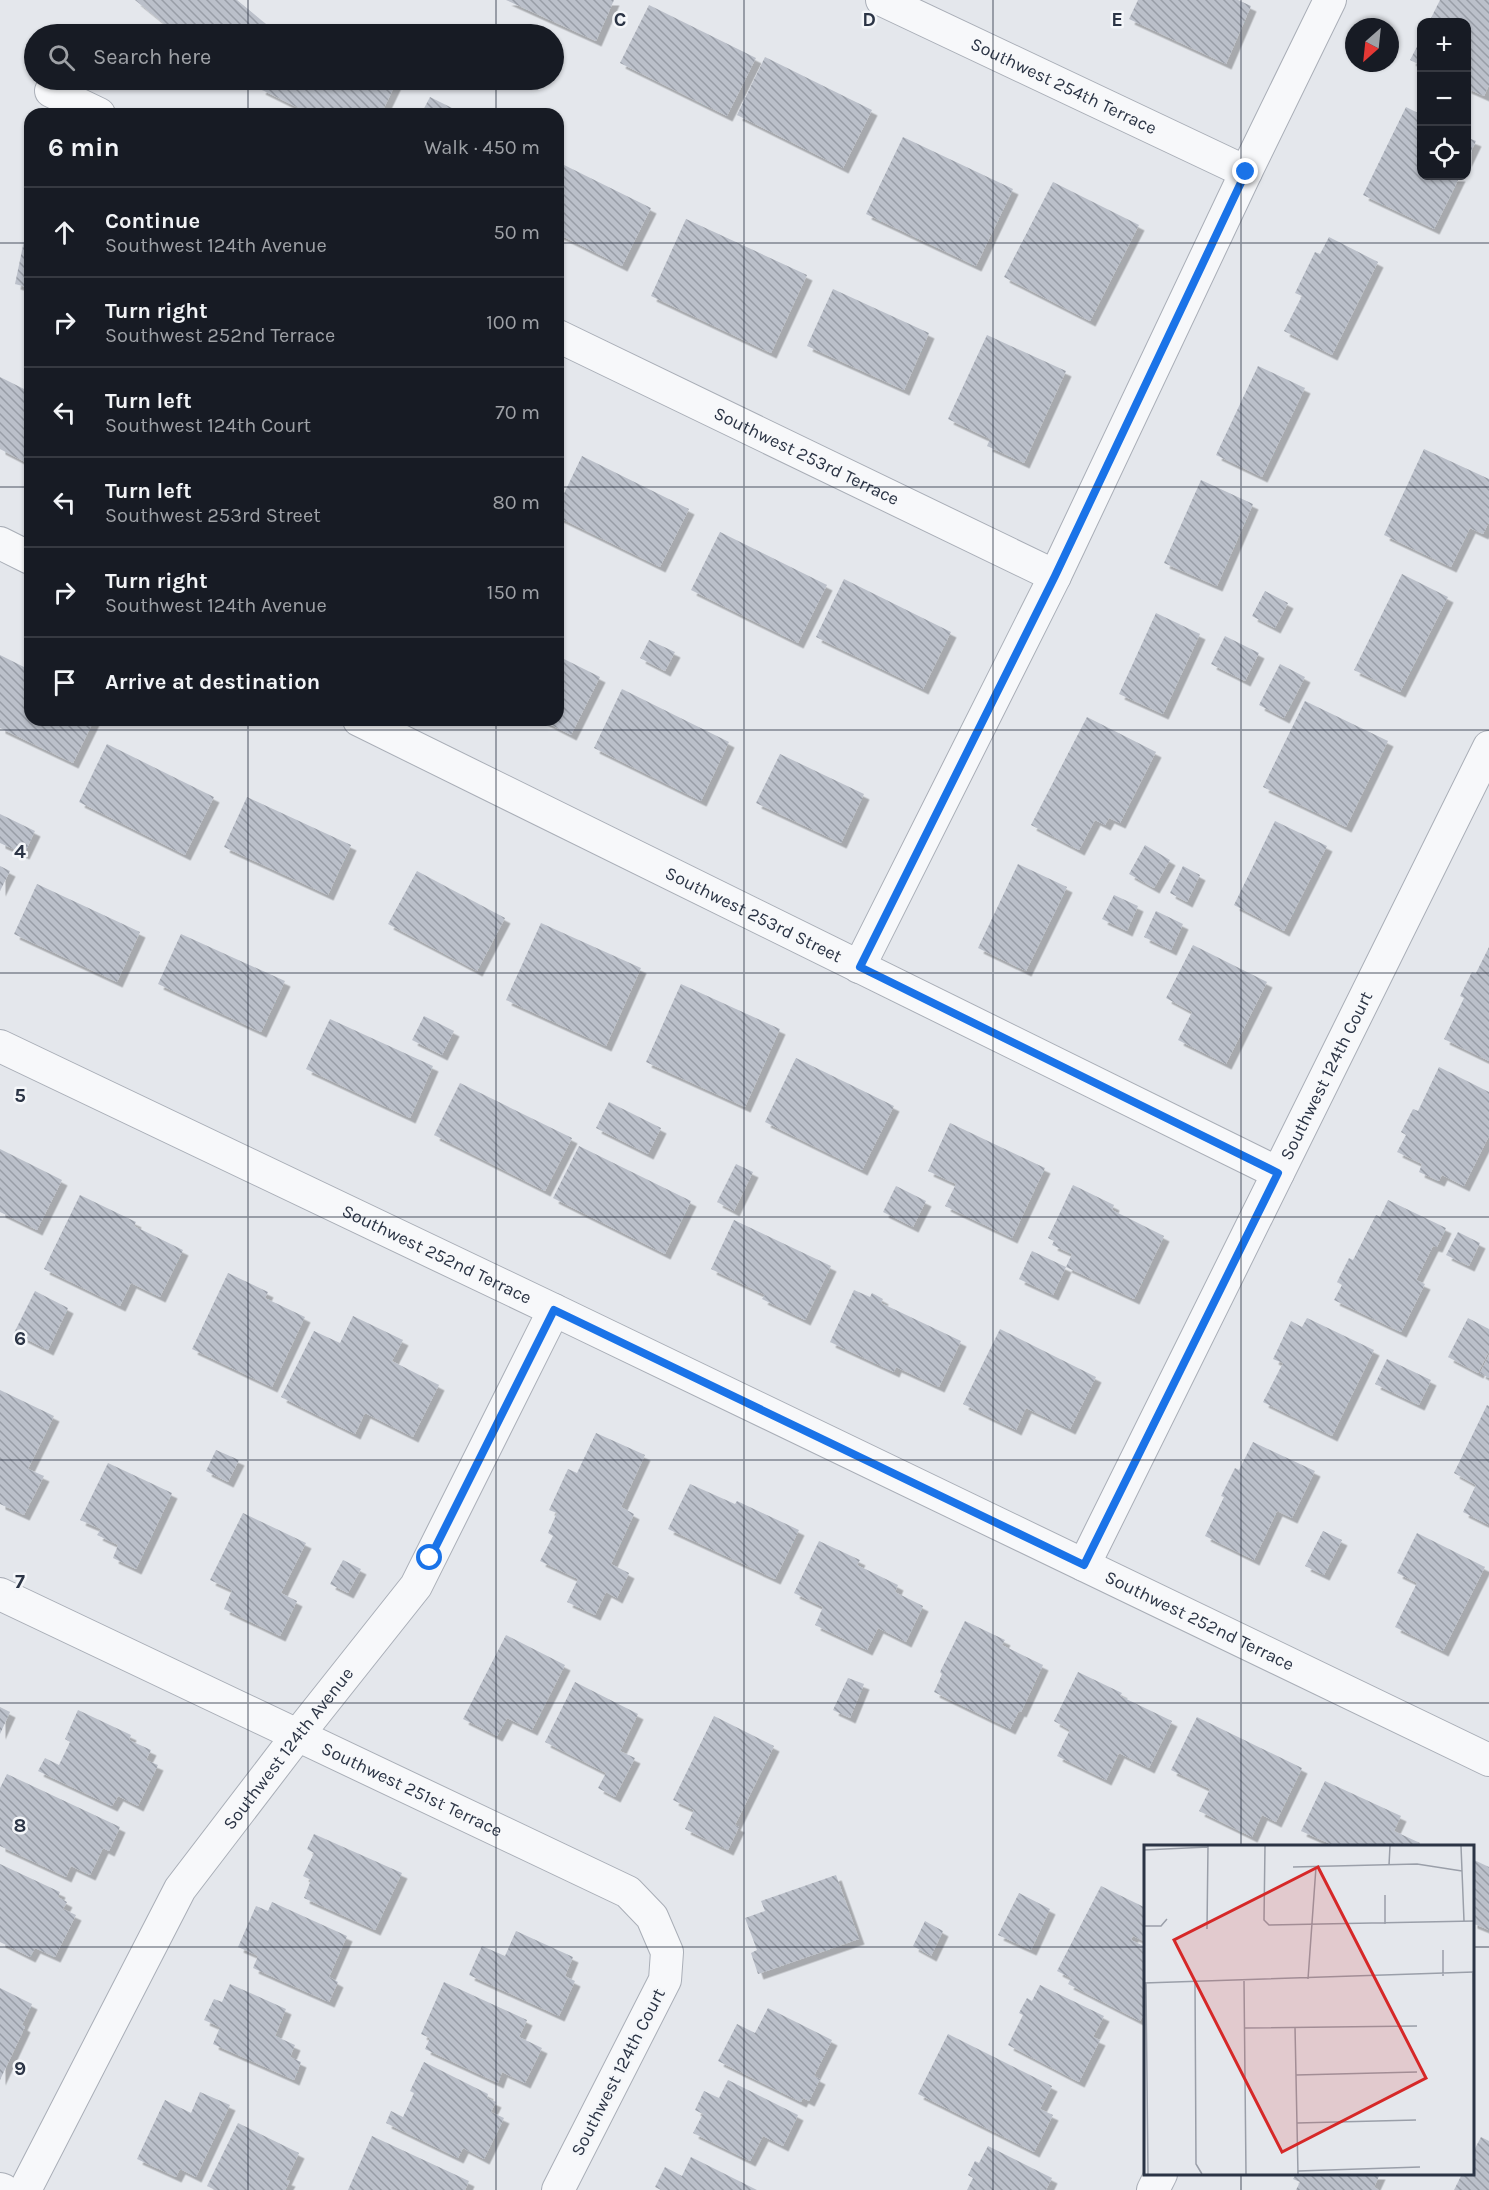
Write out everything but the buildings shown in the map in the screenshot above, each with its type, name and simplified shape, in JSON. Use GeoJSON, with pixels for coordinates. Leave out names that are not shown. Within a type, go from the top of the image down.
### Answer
{"type":"FeatureCollection","features":[{"type":"Feature","properties":{"kind":"street","name":"Southwest 254th Terrace"},"geometry":{"type":"LineString","coordinates":[[882,0],[1246,172]]}},
{"type":"Feature","properties":{"kind":"street"},"geometry":{"type":"LineString","coordinates":[[860,967],[1055,576],[1330,0]]}},
{"type":"Feature","properties":{"kind":"street"},"geometry":{"type":"LineString","coordinates":[[51,91],[86,108]]}},
{"type":"Feature","properties":{"kind":"street","name":"Southwest 253rd Terrace"},"geometry":{"type":"LineString","coordinates":[[564,339],[1055,576]]}},
{"type":"Feature","properties":{"kind":"street"},"geometry":{"type":"LineString","coordinates":[[0,543],[24,555]]}},
{"type":"Feature","properties":{"kind":"street","name":"Southwest 253rd Street"},"geometry":{"type":"LineString","coordinates":[[371,726],[1278,1173]]}},
{"type":"Feature","properties":{"kind":"street","name":"Southwest 124th Court"},"geometry":{"type":"LineString","coordinates":[[1084,1565],[1489,747]]}},
{"type":"Feature","properties":{"kind":"street","name":"Southwest 252nd Terrace"},"geometry":{"type":"LineString","coordinates":[[0,1046],[1489,1760]]}},
{"type":"Feature","properties":{"kind":"street","name":"Southwest 124th Avenue"},"geometry":{"type":"LineString","coordinates":[[26,2190],[180,1889],[416,1586],[554,1310]]}},
{"type":"Feature","properties":{"kind":"street","name":"Southwest 251st Terrace"},"geometry":{"type":"LineString","coordinates":[[0,1594],[628,1892],[652,1917],[667,1952]]}},
{"type":"Feature","properties":{"kind":"street","name":"Southwest 124th Court"},"geometry":{"type":"LineString","coordinates":[[558,2190],[665,1980],[667,1952]]}},
{"type":"Feature","properties":{"kind":"street"},"geometry":{"type":"LineString","coordinates":[[1153,2190],[1160,2175]]}},
{"type":"Feature","properties":{"kind":"route"},"geometry":{"type":"LineString","coordinates":[[430,1558],[554,1310],[1084,1565],[1278,1173],[860,967],[1055,576],[1246,172]]}}]}
